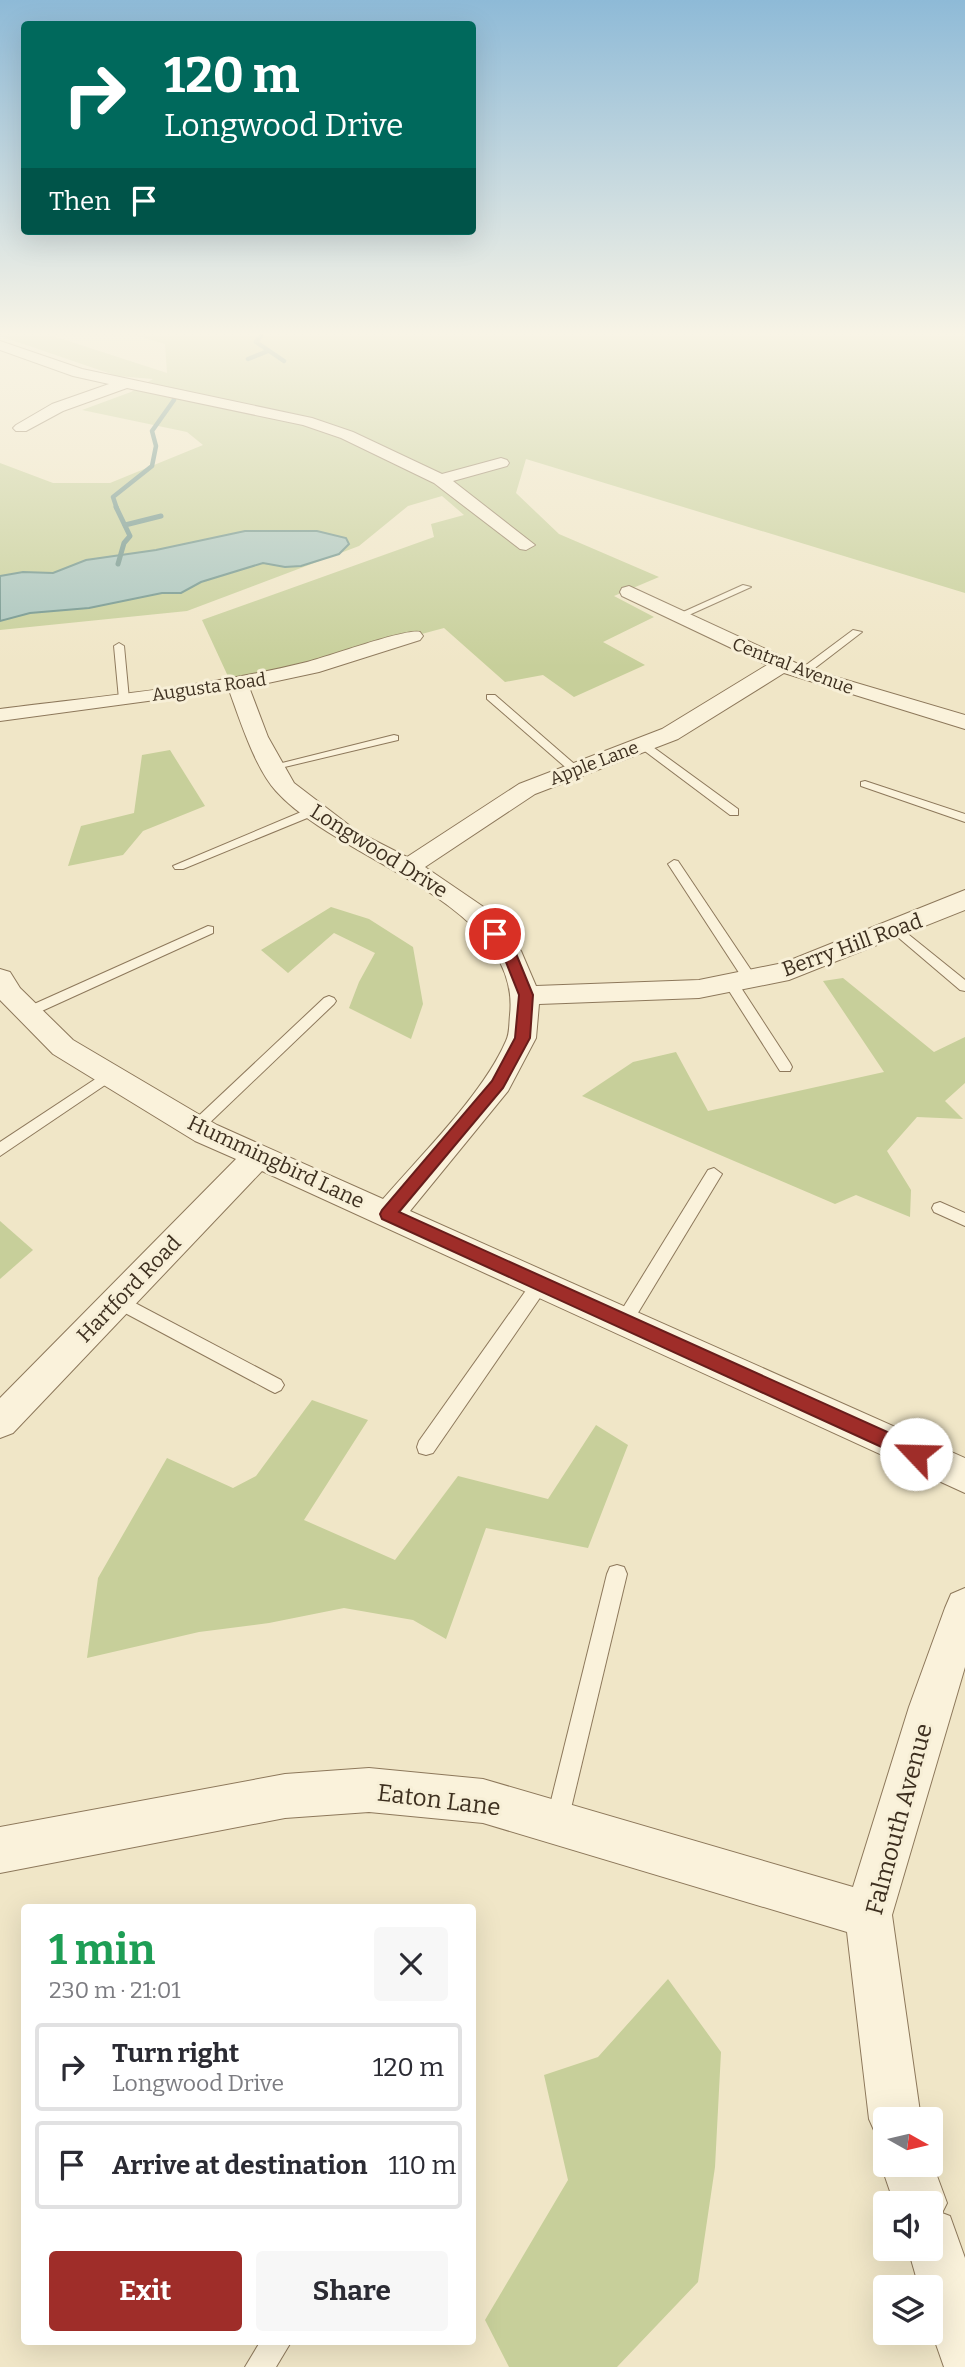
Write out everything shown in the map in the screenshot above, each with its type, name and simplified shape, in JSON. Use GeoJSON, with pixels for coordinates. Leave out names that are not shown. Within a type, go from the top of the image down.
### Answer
{"type":"FeatureCollection","features":[{"type":"Feature","properties":{"kind":"street"},"geometry":{"type":"LineString","coordinates":[[375,446],[440,479],[526,545]]}},
{"type":"Feature","properties":{"kind":"street"},"geometry":{"type":"LineString","coordinates":[[440,479],[501,463]]}},
{"type":"Feature","properties":{"kind":"street","name":"Central Avenue"},"geometry":{"type":"LineString","coordinates":[[629,592],[677,617],[792,669],[965,722]]}},
{"type":"Feature","properties":{"kind":"street","name":"Augusta Road"},"geometry":{"type":"LineString","coordinates":[[0,715],[238,685],[300,672],[414,636]]}},
{"type":"Feature","properties":{"kind":"street","name":"Apple Lane"},"geometry":{"type":"LineString","coordinates":[[408,867],[527,789],[670,734],[792,669]]}},
{"type":"Feature","properties":{"kind":"street","name":"Longwood Drive"},"geometry":{"type":"LineString","coordinates":[[238,685],[257,737],[285,787],[349,837],[408,867],[482,918],[508,951],[526,995],[522,1038],[498,1084],[388,1214]]}},
{"type":"Feature","properties":{"kind":"street","name":"Berry Hill Road"},"geometry":{"type":"LineString","coordinates":[[526,995],[699,989],[789,971],[898,930],[958,904],[965,898]]}},
{"type":"Feature","properties":{"kind":"street","name":"Hummingbird Lane"},"geometry":{"type":"LineString","coordinates":[[1,983],[63,1047],[196,1127],[965,1476]]}},
{"type":"Feature","properties":{"kind":"street","name":"Hartford Road"},"geometry":{"type":"LineString","coordinates":[[0,1422],[258,1156]]}},
{"type":"Feature","properties":{"kind":"street","name":"Falmouth Avenue"},"geometry":{"type":"LineString","coordinates":[[893,2107],[868,1915],[930,1707],[965,1608]]}},
{"type":"Feature","properties":{"kind":"street","name":"Eaton Lane"},"geometry":{"type":"LineString","coordinates":[[0,1850],[285,1796],[369,1790],[483,1801],[868,1915]]}},
{"type":"Feature","properties":{"kind":"street"},"geometry":{"type":"LineString","coordinates":[[939,2261],[965,2351]]}},
{"type":"Feature","properties":{"kind":"lane"},"geometry":{"type":"LineString","coordinates":[[677,617],[746,587]]}},
{"type":"Feature","properties":{"kind":"lane"},"geometry":{"type":"LineString","coordinates":[[792,669],[857,632]]}},
{"type":"Feature","properties":{"kind":"lane"},"geometry":{"type":"LineString","coordinates":[[119,646],[124,699]]}},
{"type":"Feature","properties":{"kind":"lane"},"geometry":{"type":"LineString","coordinates":[[491,697],[575,770]]}},
{"type":"Feature","properties":{"kind":"lane"},"geometry":{"type":"LineString","coordinates":[[272,767],[394,738]]}},
{"type":"Feature","properties":{"kind":"lane"},"geometry":{"type":"LineString","coordinates":[[642,744],[734,812]]}},
{"type":"Feature","properties":{"kind":"lane"},"geometry":{"type":"LineString","coordinates":[[865,784],[965,818]]}},
{"type":"Feature","properties":{"kind":"lane"},"geometry":{"type":"LineString","coordinates":[[179,866],[313,811]]}},
{"type":"Feature","properties":{"kind":"lane"},"geometry":{"type":"LineString","coordinates":[[674,864],[785,1067]]}},
{"type":"Feature","properties":{"kind":"lane"},"geometry":{"type":"LineString","coordinates":[[28,1012],[208,930]]}},
{"type":"Feature","properties":{"kind":"lane"},"geometry":{"type":"LineString","coordinates":[[898,930],[965,986]]}},
{"type":"Feature","properties":{"kind":"lane"},"geometry":{"type":"LineString","coordinates":[[196,1127],[329,1001]]}},
{"type":"Feature","properties":{"kind":"lane"},"geometry":{"type":"LineString","coordinates":[[0,1150],[109,1074]]}},
{"type":"Feature","properties":{"kind":"lane"},"geometry":{"type":"LineString","coordinates":[[624,1321],[714,1174]]}},
{"type":"Feature","properties":{"kind":"lane"},"geometry":{"type":"LineString","coordinates":[[940,1208],[965,1220]]}},
{"type":"Feature","properties":{"kind":"lane"},"geometry":{"type":"LineString","coordinates":[[426,1447],[540,1283]]}},
{"type":"Feature","properties":{"kind":"lane"},"geometry":{"type":"LineString","coordinates":[[118,1301],[275,1385]]}},
{"type":"Feature","properties":{"kind":"lane"},"geometry":{"type":"LineString","coordinates":[[556,1821],[617,1574]]}},
{"type":"Feature","properties":{"kind":"lane"},"geometry":{"type":"LineString","coordinates":[[259,2367],[275,2345]]}},
{"type":"Feature","properties":{"kind":"green space"},"geometry":{"type":"Polygon","coordinates":[[[199,446],[965,446],[965,593],[526,459],[516,493],[559,534],[659,577],[614,596],[654,617],[603,642],[645,665],[574,697],[543,675],[505,682],[444,628],[232,685],[202,620],[434,537],[431,524],[464,515],[442,496],[408,506],[359,546],[187,611],[0,630],[0,463],[53,483],[110,483],[199,446]]]}},
{"type":"Feature","properties":{"kind":"green space"},"geometry":{"type":"Polygon","coordinates":[[[170,750],[205,806],[143,831],[123,855],[68,866],[81,826],[134,813],[142,755],[170,750]]]}},
{"type":"Feature","properties":{"kind":"green space"},"geometry":{"type":"Polygon","coordinates":[[[331,907],[369,919],[413,947],[423,1004],[411,1039],[349,1008],[375,953],[334,933],[288,973],[261,950],[331,907]]]}},
{"type":"Feature","properties":{"kind":"green space"},"geometry":{"type":"Polygon","coordinates":[[[843,978],[934,1052],[965,1037],[965,1083],[945,1101],[963,1119],[917,1117],[887,1151],[911,1190],[910,1217],[856,1195],[835,1204],[582,1096],[633,1062],[676,1052],[708,1111],[884,1072],[823,981],[843,978]]]}},
{"type":"Feature","properties":{"kind":"green space"},"geometry":{"type":"Polygon","coordinates":[[[0,1221],[33,1250],[0,1279],[0,1221]]]}},
{"type":"Feature","properties":{"kind":"green space"},"geometry":{"type":"Polygon","coordinates":[[[312,1400],[368,1420],[304,1520],[395,1560],[458,1476],[548,1499],[596,1425],[628,1445],[588,1548],[486,1528],[446,1639],[413,1620],[344,1608],[269,1623],[199,1632],[87,1658],[98,1578],[167,1458],[233,1488],[256,1476],[312,1400]]]}},
{"type":"Feature","properties":{"kind":"green space"},"geometry":{"type":"Polygon","coordinates":[[[668,1979],[721,2052],[715,2167],[698,2282],[617,2367],[509,2367],[485,2320],[568,2180],[544,2075],[598,2057],[668,1979]]]}},
{"type":"Feature","properties":{"kind":"water"},"geometry":{"type":"Polygon","coordinates":[[[245,531],[317,531],[346,538],[349,544],[339,554],[301,566],[285,567],[263,563],[201,582],[181,593],[162,593],[89,608],[30,613],[0,621],[0,576],[23,572],[53,573],[86,560],[156,550],[245,531]]]}},
{"type":"Feature","properties":{"kind":"waterway"},"geometry":{"type":"LineString","coordinates":[[117,509],[113,497],[152,466],[156,446]]}},
{"type":"Feature","properties":{"kind":"waterway"},"geometry":{"type":"LineString","coordinates":[[116,507],[130,536],[124,543],[118,564]]}},
{"type":"Feature","properties":{"kind":"waterway"},"geometry":{"type":"LineString","coordinates":[[125,525],[161,516]]}},
{"type":"Feature","properties":{"kind":"route"},"geometry":{"type":"LineString","coordinates":[[495,934],[508,951],[526,995],[522,1038],[498,1084],[388,1214],[916,1454]]}}]}
